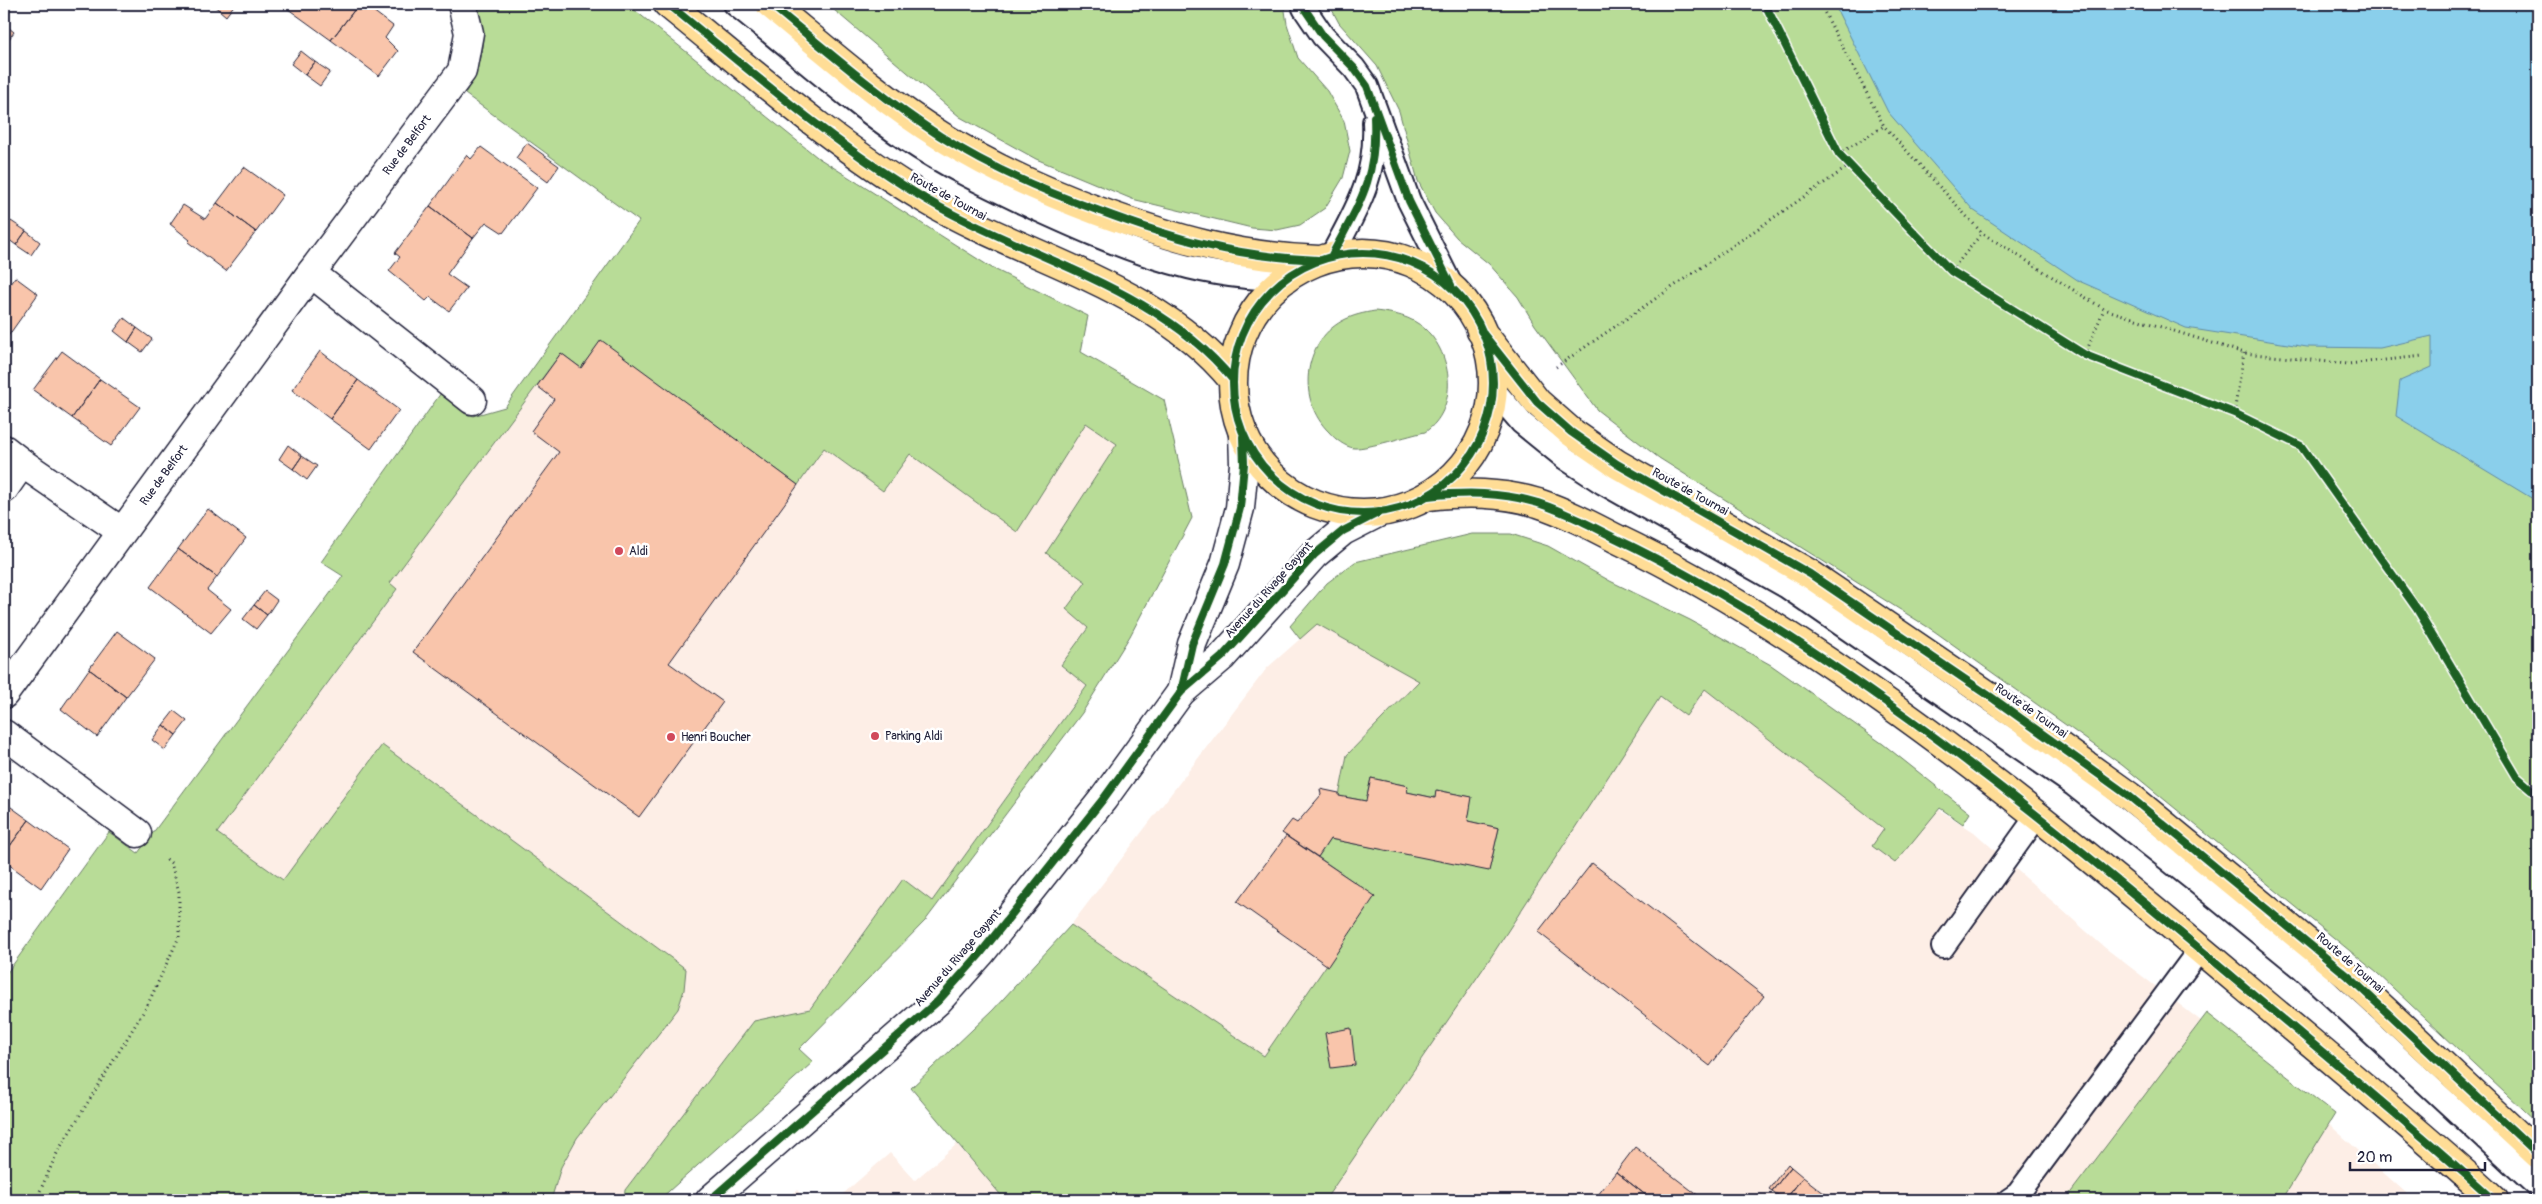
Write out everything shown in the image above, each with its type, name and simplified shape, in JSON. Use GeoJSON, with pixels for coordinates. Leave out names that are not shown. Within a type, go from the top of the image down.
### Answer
{"type":"FeatureCollection","features":[{"type":"Feature","properties":{"kind":"main road","name":"Route de Tournai"},"geometry":{"type":"LineString","coordinates":[[668,4],[828,132],[897,182],[964,220],[1143,306],[1194,341],[1211,355],[1233,380]]}},
{"type":"Feature","properties":{"kind":"main road"},"geometry":{"type":"LineString","coordinates":[[770,4],[878,90],[940,136],[1033,185],[1110,215],[1209,247],[1267,257],[1326,259],[1364,253],[1396,258],[1426,270],[1453,289],[1474,316],[1482,332],[1490,359],[1492,388],[1487,421],[1474,450],[1454,476],[1428,496],[1397,509],[1380,512],[1346,512],[1313,503],[1298,496],[1271,475],[1250,448],[1243,433],[1234,398],[1233,380],[1238,347],[1252,316],[1262,302],[1287,278],[1326,259]]}},
{"type":"Feature","properties":{"kind":"main road","name":"Route de Tournai"},"geometry":{"type":"LineString","coordinates":[[1482,332],[1531,395],[1571,432],[1617,464],[1810,574],[1991,697],[2129,796],[2258,900],[2373,998],[2538,1154]]}},
{"type":"Feature","properties":{"kind":"main road"},"geometry":{"type":"LineString","coordinates":[[1428,496],[1486,492],[1535,502],[1557,510],[1674,566],[1746,608],[1873,692],[2037,816],[2200,949],[2494,1200]]}},
{"type":"Feature","properties":{"kind":"street","name":"Rue de Belfort"},"geometry":{"type":"LineString","coordinates":[[4,694],[121,531],[462,71],[469,33],[462,4]]}},
{"type":"Feature","properties":{"kind":"street"},"geometry":{"type":"LineString","coordinates":[[311,273],[472,400]]}},
{"type":"Feature","properties":{"kind":"street","name":"Avenue du Rivage Gayant"},"geometry":{"type":"LineString","coordinates":[[1181,692],[1192,644],[1225,564],[1240,508],[1244,464],[1243,433]]}},
{"type":"Feature","properties":{"kind":"street"},"geometry":{"type":"LineString","coordinates":[[4,489],[13,456],[121,531]]}},
{"type":"Feature","properties":{"kind":"street","name":"Avenue du Rivage Gayant"},"geometry":{"type":"LineString","coordinates":[[710,1200],[938,1001],[980,954],[1104,798],[1181,692],[1222,657],[1314,555],[1343,530],[1380,512]]}},
{"type":"Feature","properties":{"kind":"street"},"geometry":{"type":"LineString","coordinates":[[4,734],[137,833]]}},
{"type":"Feature","properties":{"kind":"lane"},"geometry":{"type":"LineString","coordinates":[[735,4],[883,123],[938,160],[967,176],[1096,236],[1152,257],[1198,269],[1238,276],[1287,278]]}},
{"type":"Feature","properties":{"kind":"lane"},"geometry":{"type":"LineString","coordinates":[[1304,4],[1304,8],[1323,36],[1354,68],[1373,101],[1409,201],[1453,289]]}},
{"type":"Feature","properties":{"kind":"lane"},"geometry":{"type":"LineString","coordinates":[[1326,259],[1357,209],[1371,174],[1375,140],[1373,101]]}},
{"type":"Feature","properties":{"kind":"lane"},"geometry":{"type":"LineString","coordinates":[[1492,388],[1522,423],[1565,458],[1603,483],[1787,587],[2074,785],[2184,871],[2302,968],[2538,1187]]}},
{"type":"Feature","properties":{"kind":"lane"},"geometry":{"type":"LineString","coordinates":[[1943,947],[2037,816]]}},
{"type":"Feature","properties":{"kind":"lane"},"geometry":{"type":"LineString","coordinates":[[2009,1200],[2018,1194],[2200,949]]}},
{"type":"Feature","properties":{"kind":"path"},"geometry":{"type":"LineString","coordinates":[[1766,10],[1787,4]]}},
{"type":"Feature","properties":{"kind":"path"},"geometry":{"type":"LineString","coordinates":[[1820,4],[1884,126],[1982,233],[2104,309],[2244,353],[2348,364],[2423,356]]}},
{"type":"Feature","properties":{"kind":"path"},"geometry":{"type":"LineString","coordinates":[[1839,154],[1884,126]]}},
{"type":"Feature","properties":{"kind":"path"},"geometry":{"type":"LineString","coordinates":[[1549,373],[1563,361],[1849,166]]}},
{"type":"Feature","properties":{"kind":"path"},"geometry":{"type":"LineString","coordinates":[[1950,271],[1982,233]]}},
{"type":"Feature","properties":{"kind":"path"},"geometry":{"type":"LineString","coordinates":[[2085,355],[2104,309]]}},
{"type":"Feature","properties":{"kind":"path"},"geometry":{"type":"LineString","coordinates":[[2234,414],[2244,353]]}},
{"type":"Feature","properties":{"kind":"path"},"geometry":{"type":"LineString","coordinates":[[36,1200],[58,1151],[147,1006],[179,937],[179,892],[171,863],[137,833]]}},
{"type":"Feature","properties":{"kind":"shaded area"},"geometry":{"type":"Polygon","coordinates":[[[601,340],[798,485],[824,448],[883,491],[910,454],[1086,423],[1118,444],[1046,553],[1086,582],[1088,628],[1061,665],[1087,685],[932,901],[903,879],[810,1009],[754,1021],[625,1190],[621,1200],[551,1200],[561,1167],[577,1138],[678,1009],[686,969],[382,746],[283,880],[217,833],[397,590],[390,583],[561,353],[601,340]]]}},
{"type":"Feature","properties":{"kind":"shaded area"},"geometry":{"type":"Polygon","coordinates":[[[1627,609],[1974,832],[2104,947],[2285,1085],[2414,1200],[1310,1200],[1362,1123],[1071,925],[1267,668],[1317,624],[1627,609]]]}},
{"type":"Feature","properties":{"kind":"shaded area"},"geometry":{"type":"Polygon","coordinates":[[[957,1144],[1005,1200],[836,1200],[890,1153],[915,1180],[957,1144]]]}},
{"type":"Feature","properties":{"kind":"shaded area"},"geometry":{"type":"Polygon","coordinates":[[[797,1190],[806,1200],[785,1200],[797,1190]]]}},
{"type":"Feature","properties":{"kind":"green space"},"geometry":{"type":"Polygon","coordinates":[[[475,4],[627,4],[817,157],[992,268],[1088,316],[1081,352],[1164,400],[1192,518],[1130,636],[1082,713],[925,921],[799,1049],[813,1062],[659,1200],[624,1200],[625,1190],[754,1021],[810,1009],[903,879],[932,901],[1087,686],[1061,665],[1088,628],[1066,609],[1086,582],[1046,553],[1117,444],[1086,423],[1017,532],[910,454],[883,491],[824,448],[798,485],[601,341],[581,368],[561,353],[390,583],[397,589],[217,833],[283,880],[382,745],[686,969],[684,990],[678,1009],[577,1138],[561,1167],[551,1200],[4,1200],[4,977],[109,832],[138,853],[343,576],[321,562],[441,393],[473,416],[505,407],[639,221],[465,94],[482,50],[482,27],[475,4]]]}},
{"type":"Feature","properties":{"kind":"green space"},"geometry":{"type":"Polygon","coordinates":[[[827,4],[1284,4],[1287,24],[1298,58],[1327,91],[1344,121],[1350,151],[1343,178],[1325,208],[1300,225],[1277,230],[1252,228],[1132,199],[1036,159],[960,117],[827,4]]]}},
{"type":"Feature","properties":{"kind":"green space"},"geometry":{"type":"Polygon","coordinates":[[[1329,4],[2538,4],[2538,1124],[2377,973],[2122,765],[1934,631],[1659,458],[1597,410],[1535,325],[1518,297],[1489,264],[1457,238],[1435,213],[1418,181],[1399,111],[1377,66],[1339,23],[1329,4]]]}},
{"type":"Feature","properties":{"kind":"green space"},"geometry":{"type":"Polygon","coordinates":[[[1375,311],[1408,318],[1425,329],[1442,352],[1448,381],[1447,396],[1443,410],[1436,422],[1425,432],[1354,448],[1337,440],[1319,419],[1312,405],[1308,373],[1319,343],[1329,331],[1350,317],[1375,311]]]}},
{"type":"Feature","properties":{"kind":"green space"},"geometry":{"type":"Polygon","coordinates":[[[1472,534],[1511,534],[1548,546],[1610,581],[1690,620],[1771,665],[1883,744],[1970,813],[1963,824],[1940,808],[1895,863],[1872,846],[1884,829],[1705,689],[1686,716],[1660,697],[1487,963],[1325,1200],[1005,1200],[911,1088],[993,1010],[1071,925],[1264,1056],[1374,896],[1318,857],[1330,839],[1489,870],[1499,828],[1468,821],[1471,797],[1437,790],[1435,798],[1407,792],[1408,786],[1371,778],[1366,801],[1339,796],[1347,755],[1419,681],[1317,624],[1300,639],[1290,626],[1327,583],[1355,562],[1472,534]]]}},
{"type":"Feature","properties":{"kind":"green space"},"geometry":{"type":"Polygon","coordinates":[[[2207,1013],[2335,1114],[2282,1200],[2065,1200],[2207,1013]]]}},
{"type":"Feature","properties":{"kind":"water"},"geometry":{"type":"Polygon","coordinates":[[[1834,4],[2538,4],[2538,502],[2396,416],[2400,381],[2432,367],[2432,336],[2380,348],[2307,347],[2186,328],[2079,281],[1973,210],[1888,112],[1834,4]]]}},
{"type":"Feature","properties":{"kind":"building"},"geometry":{"type":"Polygon","coordinates":[[[212,4],[235,4],[226,16],[212,4]]]}},
{"type":"Feature","properties":{"kind":"building"},"geometry":{"type":"Polygon","coordinates":[[[285,4],[359,4],[331,40],[284,6],[285,4]]]}},
{"type":"Feature","properties":{"kind":"building"},"geometry":{"type":"Polygon","coordinates":[[[359,4],[364,4],[393,26],[385,38],[398,51],[379,76],[331,40],[359,4]]]}},
{"type":"Feature","properties":{"kind":"building"},"geometry":{"type":"Polygon","coordinates":[[[4,24],[14,32],[4,46],[4,24]]]}},
{"type":"Feature","properties":{"kind":"building"},"geometry":{"type":"Polygon","coordinates":[[[301,51],[315,62],[305,75],[291,64],[301,51]]]}},
{"type":"Feature","properties":{"kind":"building"},"geometry":{"type":"Polygon","coordinates":[[[315,62],[330,72],[320,86],[305,75],[315,62]]]}},
{"type":"Feature","properties":{"kind":"building"},"geometry":{"type":"Polygon","coordinates":[[[527,143],[559,166],[548,182],[516,158],[527,143]]]}},
{"type":"Feature","properties":{"kind":"building"},"geometry":{"type":"Polygon","coordinates":[[[481,147],[537,188],[503,233],[486,222],[473,238],[430,206],[467,155],[471,159],[481,147]]]}},
{"type":"Feature","properties":{"kind":"building"},"geometry":{"type":"Polygon","coordinates":[[[244,167],[283,195],[256,232],[217,203],[244,167]]]}},
{"type":"Feature","properties":{"kind":"building"},"geometry":{"type":"Polygon","coordinates":[[[217,203],[256,232],[226,271],[188,242],[190,240],[170,224],[183,205],[205,219],[217,203]]]}},
{"type":"Feature","properties":{"kind":"building"},"geometry":{"type":"Polygon","coordinates":[[[430,206],[473,238],[447,274],[467,288],[449,311],[430,297],[426,301],[389,271],[400,257],[395,253],[430,206]]]}},
{"type":"Feature","properties":{"kind":"building"},"geometry":{"type":"Polygon","coordinates":[[[11,221],[26,231],[16,245],[4,236],[4,231],[11,221]]]}},
{"type":"Feature","properties":{"kind":"building"},"geometry":{"type":"Polygon","coordinates":[[[26,231],[40,242],[31,255],[16,245],[26,231]]]}},
{"type":"Feature","properties":{"kind":"building"},"geometry":{"type":"Polygon","coordinates":[[[15,277],[38,294],[4,342],[4,292],[15,277]]]}},
{"type":"Feature","properties":{"kind":"building"},"geometry":{"type":"Polygon","coordinates":[[[124,318],[137,328],[128,342],[114,331],[124,318]]]}},
{"type":"Feature","properties":{"kind":"building"},"geometry":{"type":"Polygon","coordinates":[[[137,328],[152,339],[142,352],[128,342],[137,328]]]}},
{"type":"Feature","properties":{"kind":"building","name":"Aldi"},"geometry":{"type":"Polygon","coordinates":[[[601,340],[798,485],[669,663],[723,702],[639,817],[413,652],[559,452],[531,431],[554,399],[537,386],[561,353],[581,368],[601,340]]]}},
{"type":"Feature","properties":{"kind":"building"},"geometry":{"type":"Polygon","coordinates":[[[62,351],[100,379],[72,418],[33,390],[62,351]]]}},
{"type":"Feature","properties":{"kind":"building"},"geometry":{"type":"Polygon","coordinates":[[[320,351],[358,380],[330,419],[292,390],[320,351]]]}},
{"type":"Feature","properties":{"kind":"building"},"geometry":{"type":"Polygon","coordinates":[[[100,379],[140,407],[111,446],[72,418],[100,379]]]}},
{"type":"Feature","properties":{"kind":"building"},"geometry":{"type":"Polygon","coordinates":[[[358,380],[399,410],[371,449],[330,419],[358,380]]]}},
{"type":"Feature","properties":{"kind":"building"},"geometry":{"type":"Polygon","coordinates":[[[288,445],[302,456],[293,469],[279,459],[288,445]]]}},
{"type":"Feature","properties":{"kind":"building"},"geometry":{"type":"Polygon","coordinates":[[[302,456],[317,466],[307,480],[293,469],[302,456]]]}},
{"type":"Feature","properties":{"kind":"building"},"geometry":{"type":"Polygon","coordinates":[[[208,509],[246,538],[217,577],[178,549],[208,509]]]}},
{"type":"Feature","properties":{"kind":"building"},"geometry":{"type":"Polygon","coordinates":[[[178,549],[217,577],[207,590],[231,609],[211,633],[150,587],[178,549]]]}},
{"type":"Feature","properties":{"kind":"building"},"geometry":{"type":"Polygon","coordinates":[[[265,591],[277,600],[267,615],[254,605],[265,591]]]}},
{"type":"Feature","properties":{"kind":"building"},"geometry":{"type":"Polygon","coordinates":[[[254,605],[267,615],[256,629],[243,619],[254,605]]]}},
{"type":"Feature","properties":{"kind":"building"},"geometry":{"type":"Polygon","coordinates":[[[117,631],[155,659],[126,697],[89,669],[117,631]]]}},
{"type":"Feature","properties":{"kind":"building"},"geometry":{"type":"Polygon","coordinates":[[[89,669],[126,697],[97,737],[61,709],[89,669]]]}},
{"type":"Feature","properties":{"kind":"building"},"geometry":{"type":"Polygon","coordinates":[[[174,711],[187,721],[176,735],[163,725],[174,711]]]}},
{"type":"Feature","properties":{"kind":"building"},"geometry":{"type":"Polygon","coordinates":[[[163,725],[176,735],[165,750],[152,740],[163,725]]]}},
{"type":"Feature","properties":{"kind":"building"},"geometry":{"type":"Polygon","coordinates":[[[1371,778],[1408,786],[1407,792],[1435,798],[1436,790],[1472,797],[1468,821],[1499,828],[1489,871],[1330,839],[1318,857],[1282,833],[1292,820],[1297,823],[1321,795],[1320,789],[1339,793],[1339,796],[1366,801],[1371,778]]]}},
{"type":"Feature","properties":{"kind":"building"},"geometry":{"type":"Polygon","coordinates":[[[4,802],[29,820],[4,854],[4,802]]]}},
{"type":"Feature","properties":{"kind":"building"},"geometry":{"type":"Polygon","coordinates":[[[29,820],[68,849],[41,888],[4,861],[4,854],[29,820]]]}},
{"type":"Feature","properties":{"kind":"building"},"geometry":{"type":"Polygon","coordinates":[[[1286,836],[1375,896],[1328,966],[1237,902],[1286,836]]]}},
{"type":"Feature","properties":{"kind":"building"},"geometry":{"type":"Polygon","coordinates":[[[1592,863],[1764,996],[1710,1066],[1538,932],[1592,863]]]}},
{"type":"Feature","properties":{"kind":"building"},"geometry":{"type":"Polygon","coordinates":[[[1351,1028],[1355,1065],[1331,1068],[1325,1033],[1351,1028]]]}},
{"type":"Feature","properties":{"kind":"building"},"geometry":{"type":"Polygon","coordinates":[[[1635,1147],[1704,1200],[1652,1200],[1616,1172],[1635,1147]]]}},
{"type":"Feature","properties":{"kind":"building"},"geometry":{"type":"Polygon","coordinates":[[[1788,1164],[1791,1167],[1772,1191],[1769,1189],[1788,1164]]]}},
{"type":"Feature","properties":{"kind":"building"},"geometry":{"type":"Polygon","coordinates":[[[1791,1167],[1803,1177],[1785,1200],[1772,1191],[1791,1167]]]}},
{"type":"Feature","properties":{"kind":"building"},"geometry":{"type":"Polygon","coordinates":[[[1616,1172],[1652,1200],[1594,1200],[1616,1172]]]}},
{"type":"Feature","properties":{"kind":"building"},"geometry":{"type":"Polygon","coordinates":[[[1803,1177],[1833,1200],[1785,1200],[1803,1177]]]}},
{"type":"Feature","properties":{"kind":"cycle path"},"geometry":{"type":"LineString","coordinates":[[668,4],[826,131],[893,179],[966,221],[1129,297],[1167,321],[1202,348],[1233,380]]}},
{"type":"Feature","properties":{"kind":"cycle path"},"geometry":{"type":"LineString","coordinates":[[770,4],[853,72],[918,121],[978,158],[1017,178],[1077,203],[1179,238],[1232,251],[1318,260]]}},
{"type":"Feature","properties":{"kind":"cycle path"},"geometry":{"type":"LineString","coordinates":[[1304,4],[1304,8],[1323,36],[1354,68],[1367,86],[1409,201],[1451,285]]}},
{"type":"Feature","properties":{"kind":"cycle path"},"geometry":{"type":"LineString","coordinates":[[1765,4],[1839,154],[1951,271],[2085,355],[2234,413],[2301,446],[2417,609],[2517,777],[2538,795]]}},
{"type":"Feature","properties":{"kind":"cycle path"},"geometry":{"type":"LineString","coordinates":[[1331,257],[1358,206],[1369,175],[1374,139],[1374,117]]}},
{"type":"Feature","properties":{"kind":"cycle path"},"geometry":{"type":"LineString","coordinates":[[1363,253],[1388,256],[1413,263],[1435,275],[1455,291],[1471,311],[1483,333],[1490,358],[1493,383],[1490,408],[1483,433],[1471,455],[1455,475],[1435,491],[1413,503],[1388,510],[1363,513],[1338,510],[1313,503],[1291,491],[1271,475],[1255,455],[1243,433],[1236,408],[1233,383],[1236,358],[1243,333],[1255,311],[1271,291],[1291,275],[1313,263],[1338,256],[1363,253]]}},
{"type":"Feature","properties":{"kind":"cycle path"},"geometry":{"type":"LineString","coordinates":[[1481,331],[1537,402],[1571,432],[1617,464],[1810,574],[1991,697],[2129,796],[2348,976],[2538,1154]]}},
{"type":"Feature","properties":{"kind":"cycle path"},"geometry":{"type":"LineString","coordinates":[[1181,692],[1192,644],[1225,564],[1240,508],[1244,464],[1243,437]]}},
{"type":"Feature","properties":{"kind":"cycle path"},"geometry":{"type":"LineString","coordinates":[[1428,496],[1456,494],[1497,495],[1524,499],[1558,510],[1689,576],[1807,648],[1921,727],[2086,855],[2371,1093],[2494,1200]]}},
{"type":"Feature","properties":{"kind":"cycle path"},"geometry":{"type":"LineString","coordinates":[[710,1200],[938,1001],[980,954],[1104,798],[1181,692],[1222,657],[1314,555],[1343,531],[1380,512]]}},
{"type":"Feature","properties":{"kind":"place","name":"Aldi"},"geometry":{"type":"Point","coordinates":[619,551]}},
{"type":"Feature","properties":{"kind":"place","name":"Parking Aldi"},"geometry":{"type":"Point","coordinates":[875,736]}},
{"type":"Feature","properties":{"kind":"place","name":"Henri Boucher"},"geometry":{"type":"Point","coordinates":[671,737]}}]}
